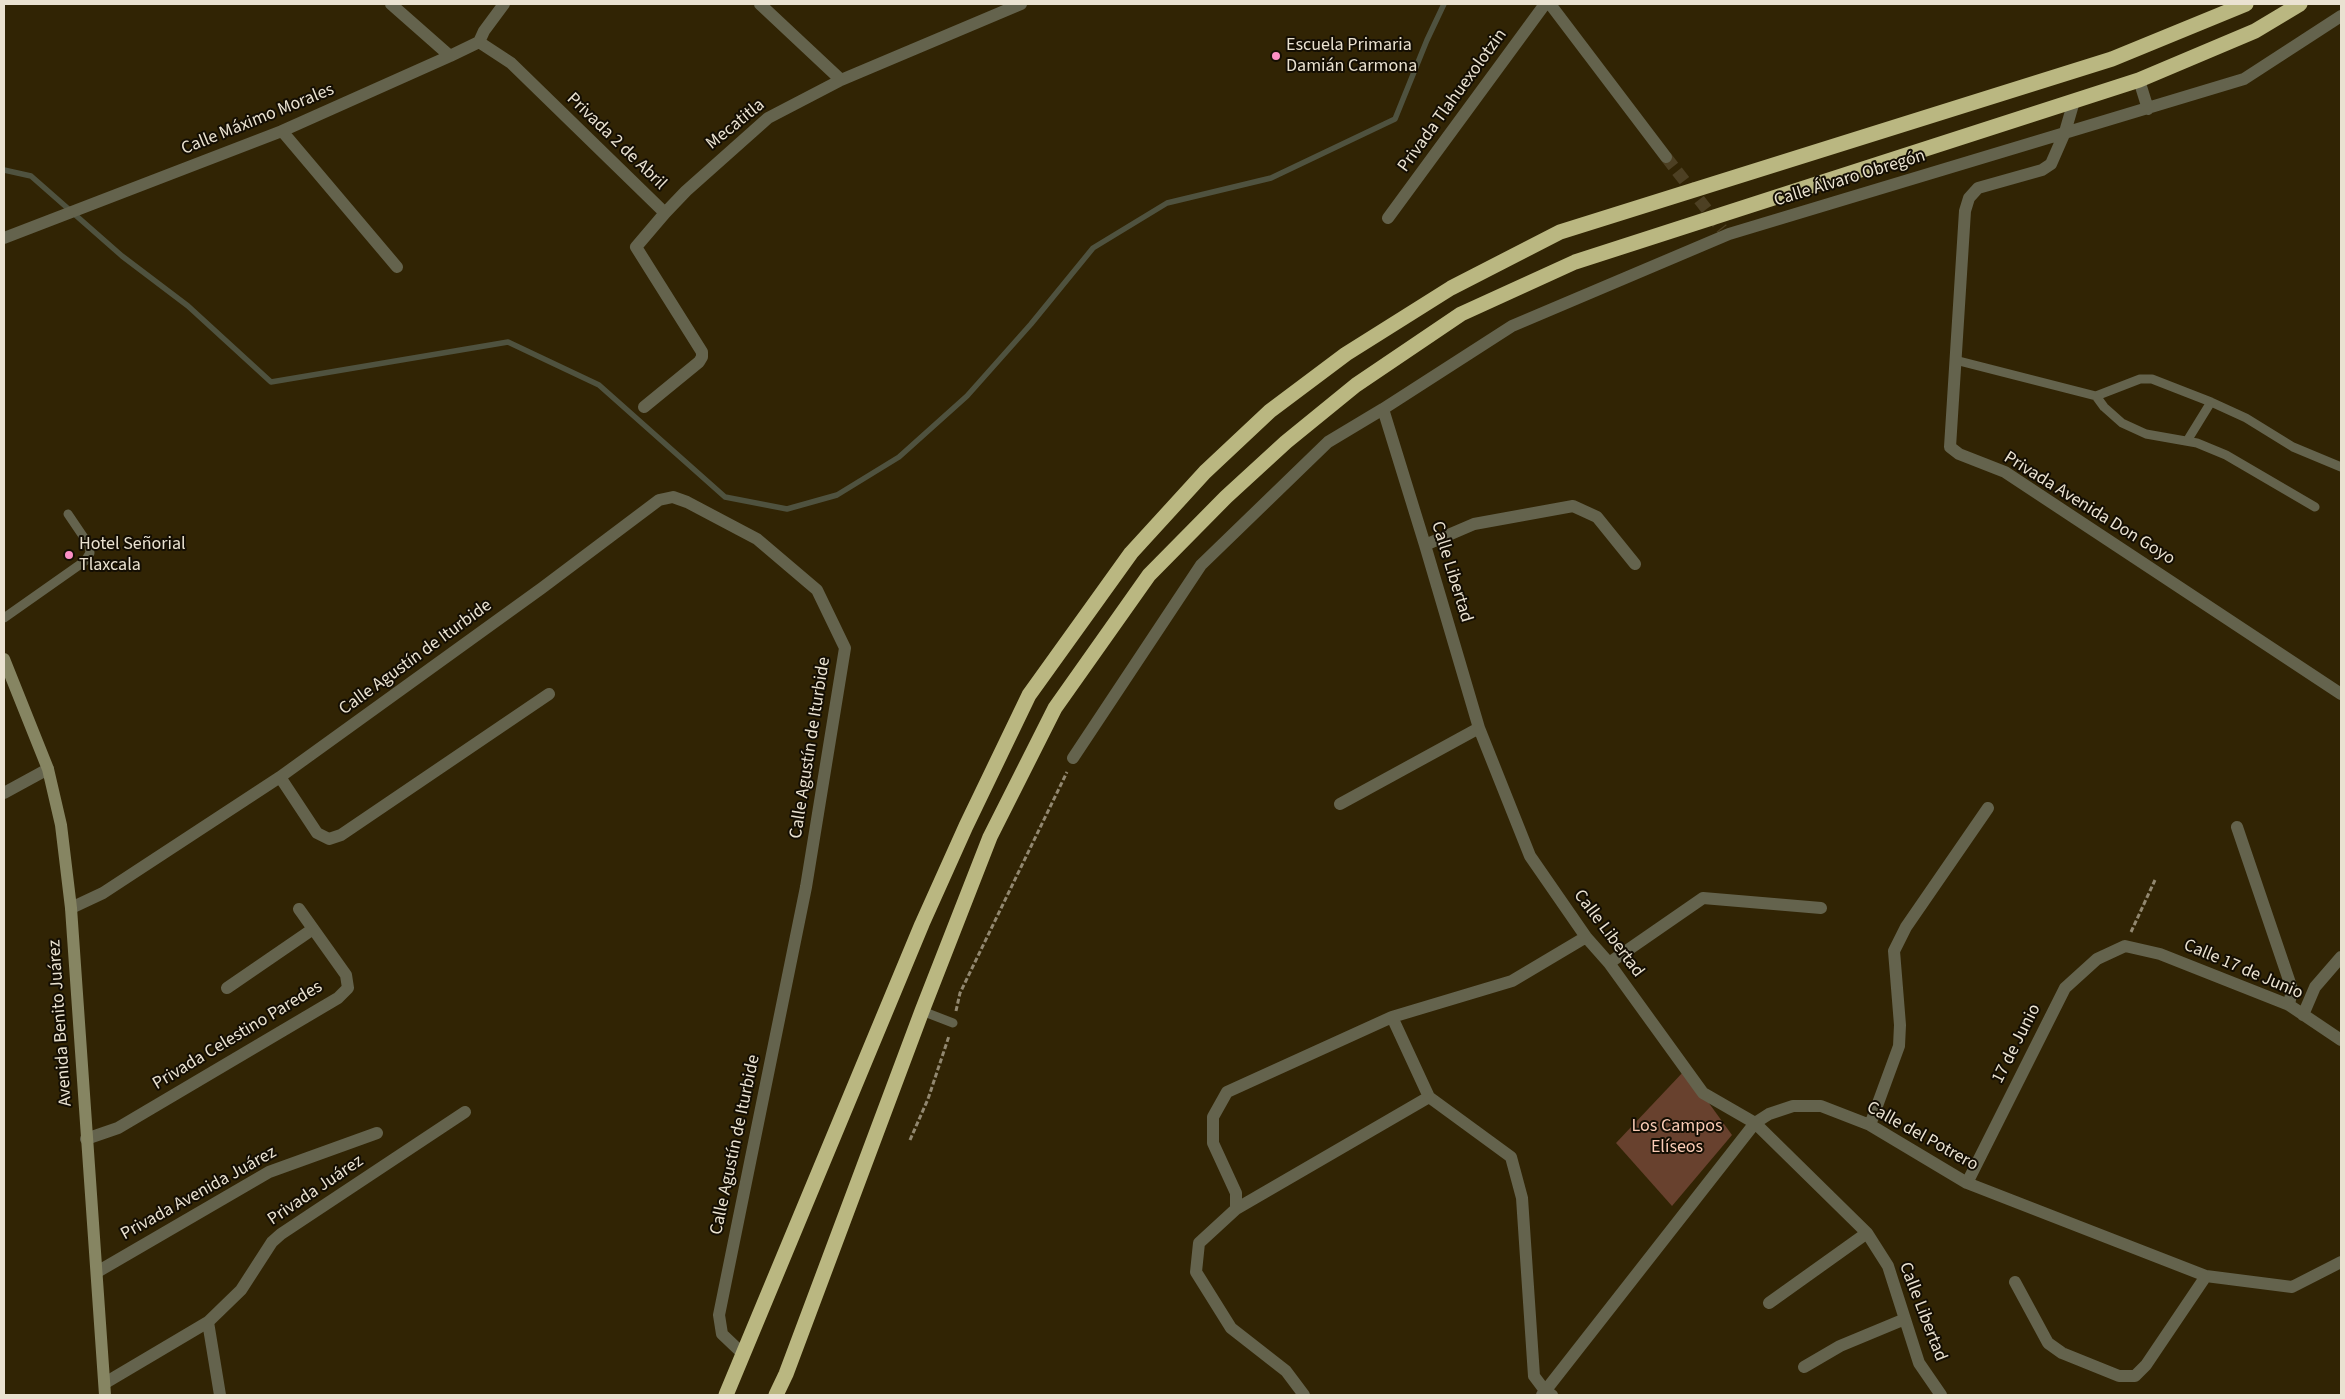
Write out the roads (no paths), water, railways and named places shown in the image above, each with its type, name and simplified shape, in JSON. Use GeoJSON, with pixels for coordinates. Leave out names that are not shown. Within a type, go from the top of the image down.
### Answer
{"type":"FeatureCollection","features":[{"type":"Feature","properties":{"kind":"highway"},"geometry":{"type":"LineString","coordinates":[[726,1395],[922,924],[966,826],[1029,695],[1131,553],[1205,472],[1270,411],[1346,354],[1451,288],[1560,232],[2112,59],[2246,4]]}},
{"type":"Feature","properties":{"kind":"highway"},"geometry":{"type":"LineString","coordinates":[[776,1395],[786,1374],[922,1011],[990,837],[1055,708],[1149,576],[1232,491],[1286,442],[1356,385],[1461,314],[1575,262],[2139,80],[2255,31],[2300,4]]}},
{"type":"Feature","properties":{"kind":"main road","name":"Avenida Benito Juárez"},"geometry":{"type":"LineString","coordinates":[[4,659],[48,769],[61,825],[71,908],[104,1389]]}},
{"type":"Feature","properties":{"kind":"street"},"geometry":{"type":"LineString","coordinates":[[390,4],[450,56]]}},
{"type":"Feature","properties":{"kind":"street"},"geometry":{"type":"LineString","coordinates":[[479,42],[484,31],[504,4]]}},
{"type":"Feature","properties":{"kind":"street"},"geometry":{"type":"LineString","coordinates":[[760,4],[841,80]]}},
{"type":"Feature","properties":{"kind":"street","name":"Mecatitla"},"geometry":{"type":"LineString","coordinates":[[665,213],[686,191],[768,118],[841,80],[1021,4]]}},
{"type":"Feature","properties":{"kind":"street","name":"Privada Tlahuexolotzin"},"geometry":{"type":"LineString","coordinates":[[1388,218],[1545,4]]}},
{"type":"Feature","properties":{"kind":"street"},"geometry":{"type":"LineString","coordinates":[[1550,4],[1666,157]]}},
{"type":"Feature","properties":{"kind":"street","name":"Calle Álvaro Obregón"},"geometry":{"type":"LineString","coordinates":[[1073,758],[1201,565],[1328,442],[1383,410],[1512,326],[1725,232],[2148,109],[2244,79],[2341,16]]}},
{"type":"Feature","properties":{"kind":"street","name":"Calle Máximo Morales"},"geometry":{"type":"LineString","coordinates":[[4,238],[282,131],[479,42]]}},
{"type":"Feature","properties":{"kind":"street","name":"Privada 2 de Abril"},"geometry":{"type":"LineString","coordinates":[[479,42],[511,62],[665,213],[636,247],[702,352],[702,357],[699,362],[644,406]]}},
{"type":"Feature","properties":{"kind":"street"},"geometry":{"type":"LineString","coordinates":[[2139,80],[2148,109]]}},
{"type":"Feature","properties":{"kind":"street"},"geometry":{"type":"LineString","coordinates":[[2065,132],[2074,101]]}},
{"type":"Feature","properties":{"kind":"street"},"geometry":{"type":"LineString","coordinates":[[282,131],[397,267]]}},
{"type":"Feature","properties":{"kind":"street","name":"Privada Avenida Don Goyo"},"geometry":{"type":"LineString","coordinates":[[2065,132],[2051,164],[2042,170],[1978,188],[1969,198],[1965,211],[1950,447],[1959,454],[2005,472],[2341,694]]}},
{"type":"Feature","properties":{"kind":"street","name":"Calle Libertad"},"geometry":{"type":"LineString","coordinates":[[1383,410],[1479,728],[1530,856],[1586,937],[1609,963],[1703,1093],[1755,1123],[1867,1233],[1888,1266],[1919,1363],[1940,1395]]}},
{"type":"Feature","properties":{"kind":"street","name":"Calle Agustín de Iturbide"},"geometry":{"type":"LineString","coordinates":[[71,908],[103,893],[280,777],[542,588],[659,500],[673,497],[687,502],[757,539],[817,590],[845,648],[806,887],[718,1315],[722,1334],[742,1353]]}},
{"type":"Feature","properties":{"kind":"street"},"geometry":{"type":"LineString","coordinates":[[1425,545],[1474,524],[1574,506],[1597,517],[1635,564]]}},
{"type":"Feature","properties":{"kind":"street"},"geometry":{"type":"LineString","coordinates":[[280,777],[318,833],[329,839],[341,835],[549,694]]}},
{"type":"Feature","properties":{"kind":"street"},"geometry":{"type":"LineString","coordinates":[[1340,804],[1479,728]]}},
{"type":"Feature","properties":{"kind":"street"},"geometry":{"type":"LineString","coordinates":[[4,793],[48,769]]}},
{"type":"Feature","properties":{"kind":"street"},"geometry":{"type":"LineString","coordinates":[[1870,1125],[1898,1046],[1900,1025],[1894,951],[1906,927],[1988,808]]}},
{"type":"Feature","properties":{"kind":"street"},"geometry":{"type":"LineString","coordinates":[[2237,827],[2292,989],[2289,1005]]}},
{"type":"Feature","properties":{"kind":"street"},"geometry":{"type":"LineString","coordinates":[[1609,963],[1703,898],[1821,908]]}},
{"type":"Feature","properties":{"kind":"street","name":"Privada Celestino Paredes"},"geometry":{"type":"LineString","coordinates":[[86,1140],[118,1128],[338,998],[348,988],[346,975],[299,908]]}},
{"type":"Feature","properties":{"kind":"street"},"geometry":{"type":"LineString","coordinates":[[227,988],[313,929]]}},
{"type":"Feature","properties":{"kind":"street"},"geometry":{"type":"LineString","coordinates":[[1236,1209],[1236,1193],[1213,1143],[1213,1117],[1227,1092],[1392,1017],[1512,981],[1586,937]]}},
{"type":"Feature","properties":{"kind":"street","name":"Calle 17 de Junio"},"geometry":{"type":"LineString","coordinates":[[2125,946],[2160,954],[2289,1005],[2303,1015],[2338,1033]]}},
{"type":"Feature","properties":{"kind":"street","name":"17 de Junio"},"geometry":{"type":"LineString","coordinates":[[1967,1183],[2065,988],[2097,959],[2125,946]]}},
{"type":"Feature","properties":{"kind":"street"},"geometry":{"type":"LineString","coordinates":[[2303,1015],[2315,988],[2341,957]]}},
{"type":"Feature","properties":{"kind":"street"},"geometry":{"type":"LineString","coordinates":[[1392,1017],[1429,1097],[1511,1157],[1522,1198],[1534,1376],[1547,1394]]}},
{"type":"Feature","properties":{"kind":"street"},"geometry":{"type":"LineString","coordinates":[[1304,1395],[1286,1371],[1230,1328],[1196,1272],[1199,1243],[1236,1209],[1429,1097]]}},
{"type":"Feature","properties":{"kind":"street","name":"Calle del Potrero"},"geometry":{"type":"LineString","coordinates":[[1547,1394],[1755,1123],[1768,1114],[1793,1106],[1821,1106],[1870,1125],[1967,1183],[2206,1276],[2292,1287],[2341,1262]]}},
{"type":"Feature","properties":{"kind":"street","name":"Privada Juárez"},"geometry":{"type":"LineString","coordinates":[[104,1389],[208,1322],[242,1290],[272,1242],[280,1234],[465,1112]]}},
{"type":"Feature","properties":{"kind":"street","name":"Privada Avenida Juárez"},"geometry":{"type":"LineString","coordinates":[[97,1272],[269,1172],[377,1133]]}},
{"type":"Feature","properties":{"kind":"street"},"geometry":{"type":"LineString","coordinates":[[1769,1303],[1867,1233]]}},
{"type":"Feature","properties":{"kind":"street"},"geometry":{"type":"LineString","coordinates":[[2015,1282],[2048,1343],[2062,1353],[2119,1376],[2135,1376],[2146,1365],[2206,1276]]}},
{"type":"Feature","properties":{"kind":"street"},"geometry":{"type":"LineString","coordinates":[[1804,1367],[1840,1346],[1905,1319]]}},
{"type":"Feature","properties":{"kind":"street"},"geometry":{"type":"LineString","coordinates":[[208,1322],[220,1395]]}},
{"type":"Feature","properties":{"kind":"lane"},"geometry":{"type":"LineString","coordinates":[[1955,360],[2096,396],[2140,380],[2152,379],[2246,418],[2293,447],[2341,467]]}},
{"type":"Feature","properties":{"kind":"lane"},"geometry":{"type":"LineString","coordinates":[[2096,396],[2104,407],[2122,423],[2146,434],[2186,441],[2226,455],[2315,507]]}},
{"type":"Feature","properties":{"kind":"lane"},"geometry":{"type":"LineString","coordinates":[[2186,441],[2211,402]]}},
{"type":"Feature","properties":{"kind":"lane"},"geometry":{"type":"LineString","coordinates":[[4,618],[84,561],[90,553],[89,545],[68,514]]}},
{"type":"Feature","properties":{"kind":"lane"},"geometry":{"type":"LineString","coordinates":[[922,1011],[953,1023]]}},
{"type":"Feature","properties":{"kind":"waterway"},"geometry":{"type":"LineString","coordinates":[[4,170],[31,176],[122,256],[188,306],[271,382],[508,342],[599,385],[725,497],[787,509],[837,495],[899,457],[967,396],[1031,324],[1093,248],[1167,203],[1271,178],[1395,119],[1427,40],[1444,4]]}},
{"type":"Feature","properties":{"kind":"tunnel"},"geometry":{"type":"LineString","coordinates":[[1666,157],[1722,229]]}},
{"type":"Feature","properties":{"kind":"place","name":"Escuela Primaria Damián Carmona"},"geometry":{"type":"Point","coordinates":[1276,56]}},
{"type":"Feature","properties":{"kind":"place","name":"Hotel Señorial Tlaxcala"},"geometry":{"type":"Point","coordinates":[69,555]}},
{"type":"Feature","properties":{"kind":"park label","name":"Los Campos Elíseos"},"geometry":{"type":"Point","coordinates":[1677,1137]}}]}
